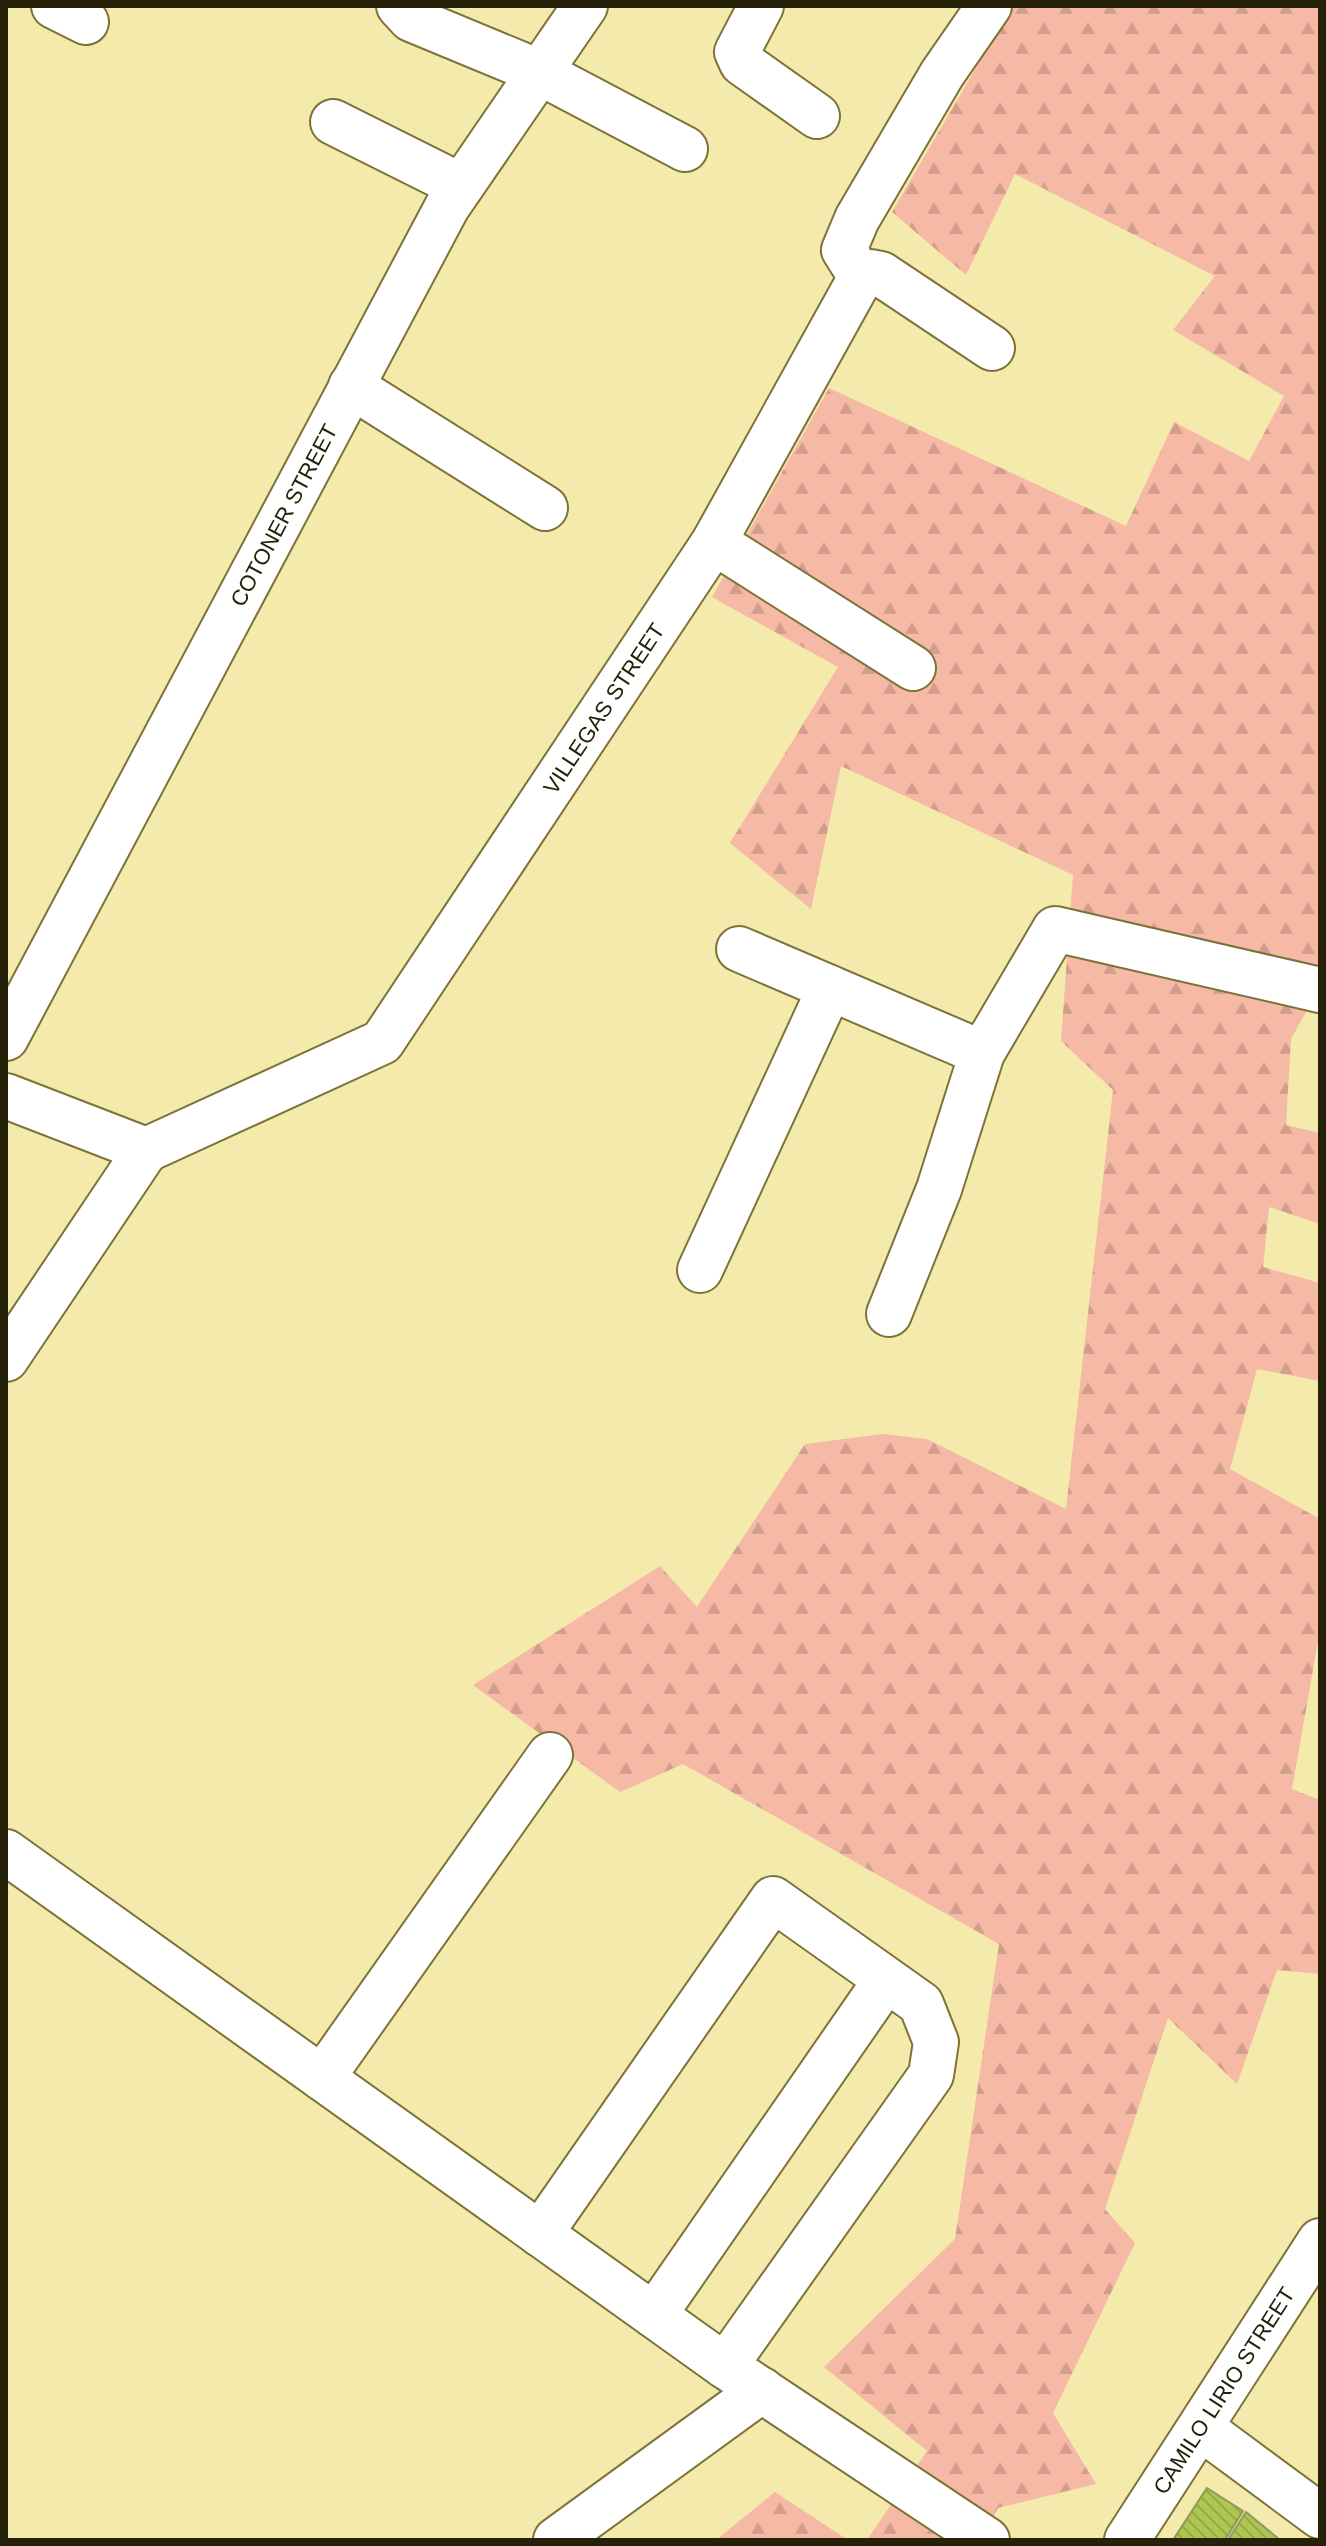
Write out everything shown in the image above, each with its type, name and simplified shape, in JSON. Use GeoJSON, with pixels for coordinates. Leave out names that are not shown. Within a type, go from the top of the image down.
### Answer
{"type":"FeatureCollection","features":[{"type":"Feature","properties":{"kind":"street"},"geometry":{"type":"LineString","coordinates":[[399,6],[411,19],[539,72],[685,149]]}},
{"type":"Feature","properties":{"kind":"street","name":"COTONER STREET"},"geometry":{"type":"LineString","coordinates":[[6,1038],[447,207],[585,6]]}},
{"type":"Feature","properties":{"kind":"street"},"geometry":{"type":"LineString","coordinates":[[761,6],[737,52],[742,63],[817,116]]}},
{"type":"Feature","properties":{"kind":"street"},"geometry":{"type":"LineString","coordinates":[[989,6],[942,74],[857,219],[844,250],[861,277],[871,272],[881,274],[992,348]]}},
{"type":"Feature","properties":{"kind":"street"},"geometry":{"type":"LineString","coordinates":[[333,122],[461,186]]}},
{"type":"Feature","properties":{"kind":"street","name":"VILLEGAS STREET"},"geometry":{"type":"LineString","coordinates":[[146,1150],[382,1042],[714,542],[861,277]]}},
{"type":"Feature","properties":{"kind":"street"},"geometry":{"type":"LineString","coordinates":[[351,386],[545,508]]}},
{"type":"Feature","properties":{"kind":"street"},"geometry":{"type":"LineString","coordinates":[[714,542],[913,668]]}},
{"type":"Feature","properties":{"kind":"street"},"geometry":{"type":"LineString","coordinates":[[889,1314],[939,1189],[982,1053],[1055,929],[1320,990]]}},
{"type":"Feature","properties":{"kind":"street"},"geometry":{"type":"LineString","coordinates":[[739,949],[982,1053]]}},
{"type":"Feature","properties":{"kind":"street"},"geometry":{"type":"LineString","coordinates":[[700,1270],[830,988]]}},
{"type":"Feature","properties":{"kind":"street"},"geometry":{"type":"LineString","coordinates":[[6,1096],[146,1150],[6,1359]]}},
{"type":"Feature","properties":{"kind":"street"},"geometry":{"type":"LineString","coordinates":[[322,2078],[550,1755]]}},
{"type":"Feature","properties":{"kind":"street"},"geometry":{"type":"LineString","coordinates":[[6,1852],[725,2366],[987,2540]]}},
{"type":"Feature","properties":{"kind":"street"},"geometry":{"type":"LineString","coordinates":[[540,2234],[773,1899],[921,2004],[936,2042],[931,2075],[725,2366]]}},
{"type":"Feature","properties":{"kind":"street"},"geometry":{"type":"LineString","coordinates":[[654,2315],[886,1980]]}},
{"type":"Feature","properties":{"kind":"street","name":"CAMILO LIRIO STREET"},"geometry":{"type":"LineString","coordinates":[[1127,2540],[1320,2241]]}},
{"type":"Feature","properties":{"kind":"street"},"geometry":{"type":"LineString","coordinates":[[556,2540],[762,2390]]}},
{"type":"Feature","properties":{"kind":"street"},"geometry":{"type":"LineString","coordinates":[[1201,2428],[1320,2516]]}},
{"type":"Feature","properties":{"kind":"green space"},"geometry":{"type":"Polygon","coordinates":[[[1012,6],[1320,6],[1320,987],[1291,1039],[1286,1125],[1320,1133],[1320,1224],[1269,1207],[1263,1267],[1320,1283],[1320,1381],[1257,1369],[1230,1469],[1320,1519],[1320,1630],[1292,1789],[1320,1800],[1320,1974],[1277,1970],[1237,2084],[1168,2018],[1105,2209],[1135,2243],[1053,2413],[1096,2484],[998,2508],[979,2540],[867,2540],[927,2451],[824,2367],[955,2239],[999,1944],[683,1764],[620,1792],[473,1685],[660,1566],[697,1607],[805,1444],[883,1434],[927,1439],[1066,1509],[1113,1090],[1061,1041],[1073,875],[841,766],[811,909],[730,843],[838,667],[712,597],[829,388],[1126,526],[1174,422],[1249,461],[1284,396],[1173,330],[1215,276],[1015,174],[966,275],[892,212],[1012,6]]]}},
{"type":"Feature","properties":{"kind":"green space"},"geometry":{"type":"Polygon","coordinates":[[[775,2492],[848,2540],[716,2540],[775,2492]]]}},
{"type":"Feature","properties":{"kind":"building"},"geometry":{"type":"Polygon","coordinates":[[[1207,2488],[1243,2511],[1225,2540],[1173,2540],[1207,2488]]]}},
{"type":"Feature","properties":{"kind":"building"},"geometry":{"type":"Polygon","coordinates":[[[1246,2512],[1280,2540],[1228,2540],[1246,2512]]]}}]}
